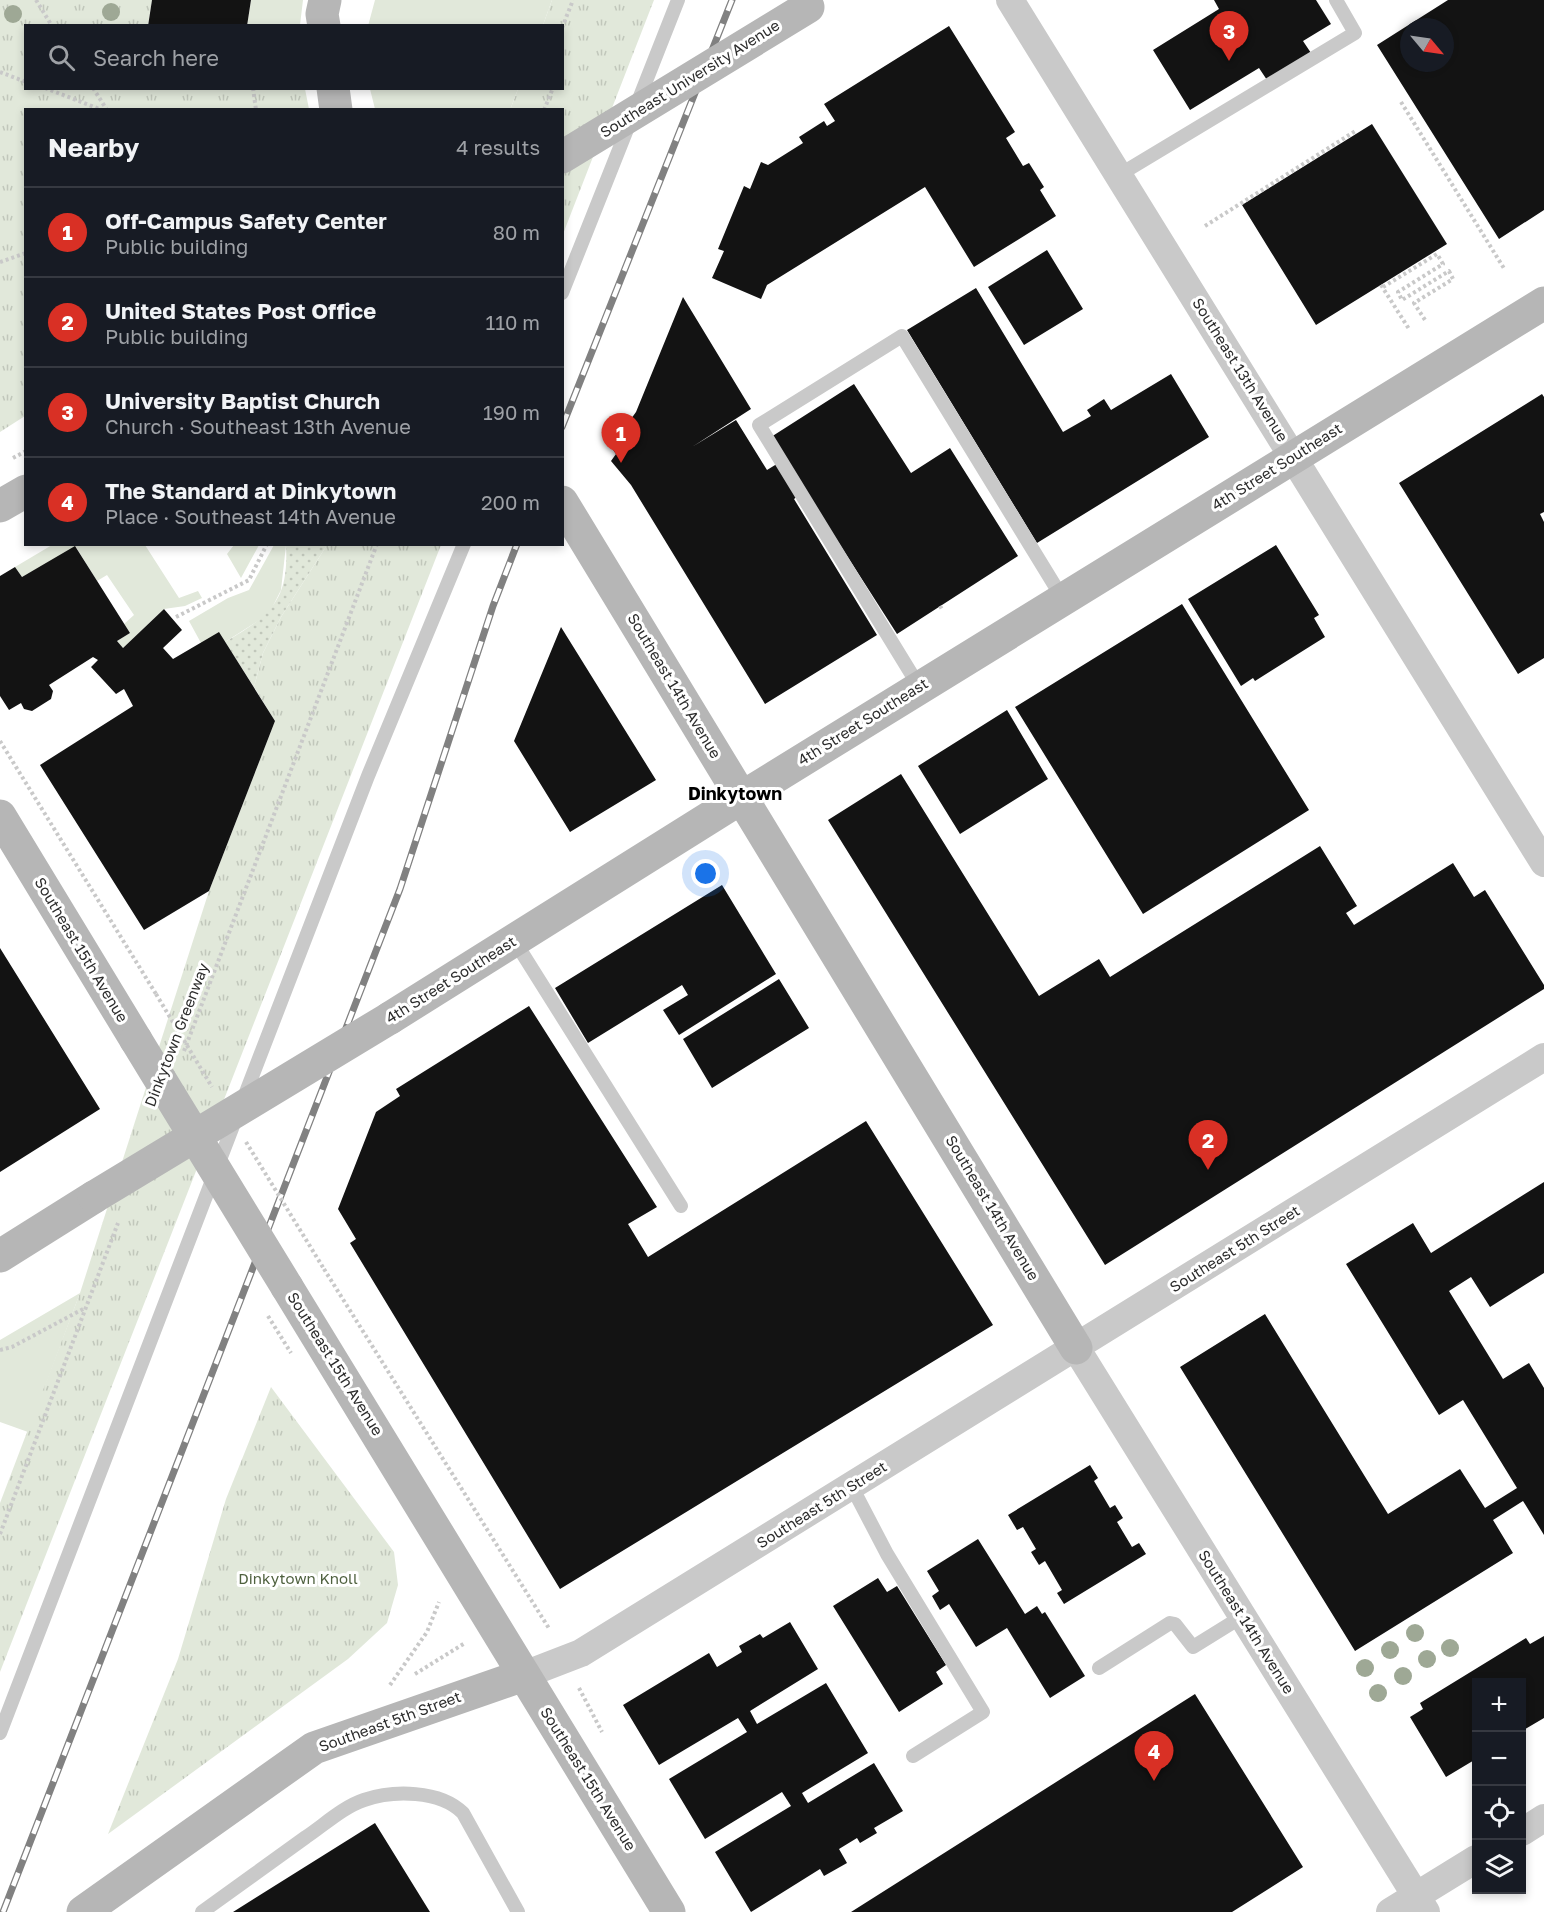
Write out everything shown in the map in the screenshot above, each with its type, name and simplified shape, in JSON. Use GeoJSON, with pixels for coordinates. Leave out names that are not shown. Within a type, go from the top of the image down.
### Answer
{"type":"FeatureCollection","features":[{"type":"Feature","properties":{"kind":"street"},"geometry":{"type":"LineString","coordinates":[[324,24],[322,14],[325,0]]}},
{"type":"Feature","properties":{"kind":"street","name":"Southeast 13th Avenue"},"geometry":{"type":"LineString","coordinates":[[1010,0],[1544,863]]}},
{"type":"Feature","properties":{"kind":"street","name":"Southeast University Avenue"},"geometry":{"type":"LineString","coordinates":[[564,157],[813,3]]}},
{"type":"Feature","properties":{"kind":"street"},"geometry":{"type":"LineString","coordinates":[[333,90],[336,108]]}},
{"type":"Feature","properties":{"kind":"street","name":"4th Street Southeast"},"geometry":{"type":"LineString","coordinates":[[0,1256],[194,1134],[390,1018],[741,798],[1544,303]]}},
{"type":"Feature","properties":{"kind":"street"},"geometry":{"type":"LineString","coordinates":[[0,506],[24,492]]}},
{"type":"Feature","properties":{"kind":"street","name":"Southeast 14th Avenue"},"geometry":{"type":"LineString","coordinates":[[564,505],[1076,1348],[1421,1904]]}},
{"type":"Feature","properties":{"kind":"street","name":"Southeast 15th Avenue"},"geometry":{"type":"LineString","coordinates":[[0,816],[669,1912]]}},
{"type":"Feature","properties":{"kind":"street","name":"Southeast 5th Street"},"geometry":{"type":"LineString","coordinates":[[83,1912],[314,1748],[524,1675],[565,1660],[591,1647],[1544,1057]]}},
{"type":"Feature","properties":{"kind":"street"},"geometry":{"type":"LineString","coordinates":[[1526,1829],[1544,1818]]}},
{"type":"Feature","properties":{"kind":"street"},"geometry":{"type":"LineString","coordinates":[[1390,1912],[1421,1904],[1472,1862]]}},
{"type":"Feature","properties":{"kind":"lane"},"geometry":{"type":"LineString","coordinates":[[564,288],[678,0]]}},
{"type":"Feature","properties":{"kind":"lane"},"geometry":{"type":"LineString","coordinates":[[1119,176],[1355,33],[1336,0]]}},
{"type":"Feature","properties":{"kind":"lane"},"geometry":{"type":"LineString","coordinates":[[920,688],[759,425],[902,336],[1063,599]]}},
{"type":"Feature","properties":{"kind":"lane"},"geometry":{"type":"LineString","coordinates":[[0,1732],[368,776],[463,546]]}},
{"type":"Feature","properties":{"kind":"lane"},"geometry":{"type":"LineString","coordinates":[[514,940],[681,1206]]}},
{"type":"Feature","properties":{"kind":"lane"},"geometry":{"type":"LineString","coordinates":[[852,1487],[887,1554],[983,1712],[913,1756]]}},
{"type":"Feature","properties":{"kind":"lane"},"geometry":{"type":"LineString","coordinates":[[1099,1668],[1170,1623],[1174,1624],[1193,1647],[1243,1617]]}},
{"type":"Feature","properties":{"kind":"lane"},"geometry":{"type":"LineString","coordinates":[[202,1912],[337,1815],[363,1800],[394,1795],[441,1798],[454,1803],[463,1813],[518,1912]]}},
{"type":"Feature","properties":{"kind":"path"},"geometry":{"type":"LineString","coordinates":[[36,0],[51,24]]}},
{"type":"Feature","properties":{"kind":"path"},"geometry":{"type":"LineString","coordinates":[[564,24],[573,0]]}},
{"type":"Feature","properties":{"kind":"path"},"geometry":{"type":"LineString","coordinates":[[0,72],[24,81]]}},
{"type":"Feature","properties":{"kind":"path"},"geometry":{"type":"LineString","coordinates":[[50,90],[97,108]]}},
{"type":"Feature","properties":{"kind":"path"},"geometry":{"type":"LineString","coordinates":[[94,90],[106,108]]}},
{"type":"Feature","properties":{"kind":"path"},"geometry":{"type":"LineString","coordinates":[[253,90],[256,108]]}},
{"type":"Feature","properties":{"kind":"path"},"geometry":{"type":"LineString","coordinates":[[545,108],[551,90]]}},
{"type":"Feature","properties":{"kind":"path"},"geometry":{"type":"LineString","coordinates":[[1401,102],[1505,270]]}},
{"type":"Feature","properties":{"kind":"path"},"geometry":{"type":"LineString","coordinates":[[1204,226],[1357,130]]}},
{"type":"Feature","properties":{"kind":"path"},"geometry":{"type":"LineString","coordinates":[[0,262],[24,254]]}},
{"type":"Feature","properties":{"kind":"path"},"geometry":{"type":"LineString","coordinates":[[1409,329],[1382,286],[1437,254],[1443,264],[1398,292],[1402,300],[1449,271],[1454,279],[1414,303],[1425,320]]}},
{"type":"Feature","properties":{"kind":"path"},"geometry":{"type":"LineString","coordinates":[[176,617],[249,580],[266,546]]}},
{"type":"Feature","properties":{"kind":"path","name":"Dinkytown Greenway"},"geometry":{"type":"LineString","coordinates":[[183,1053],[376,546]]}},
{"type":"Feature","properties":{"kind":"path"},"geometry":{"type":"LineString","coordinates":[[940,606],[943,611]]}},
{"type":"Feature","properties":{"kind":"path"},"geometry":{"type":"LineString","coordinates":[[0,741],[156,994]]}},
{"type":"Feature","properties":{"kind":"path"},"geometry":{"type":"LineString","coordinates":[[0,1534],[120,1219]]}},
{"type":"Feature","properties":{"kind":"path"},"geometry":{"type":"LineString","coordinates":[[324,1269],[532,1601],[603,1733]]}},
{"type":"Feature","properties":{"kind":"path"},"geometry":{"type":"LineString","coordinates":[[0,1350],[12,1347],[86,1308]]}},
{"type":"Feature","properties":{"kind":"path"},"geometry":{"type":"LineString","coordinates":[[402,1682],[384,1694],[427,1632],[440,1601]]}},
{"type":"Feature","properties":{"kind":"path"},"geometry":{"type":"LineString","coordinates":[[411,1677],[532,1601]]}},
{"type":"Feature","properties":{"kind":"green space"},"geometry":{"type":"Polygon","coordinates":[[[0,0],[152,0],[148,24],[24,24],[24,90],[305,90],[309,108],[24,108],[24,417],[0,432],[0,0]]]}},
{"type":"Feature","properties":{"kind":"green space"},"geometry":{"type":"Polygon","coordinates":[[[251,0],[303,0],[300,24],[247,24],[251,0]]]}},
{"type":"Feature","properties":{"kind":"green space"},"geometry":{"type":"Polygon","coordinates":[[[375,0],[552,0],[543,24],[369,24],[375,0]]]}},
{"type":"Feature","properties":{"kind":"green space"},"geometry":{"type":"Polygon","coordinates":[[[552,0],[654,0],[564,231],[564,108],[511,108],[518,90],[564,90],[564,24],[543,24],[552,0]]]}},
{"type":"Feature","properties":{"kind":"green space"},"geometry":{"type":"Polygon","coordinates":[[[370,90],[518,90],[511,108],[375,108],[370,90]]]}},
{"type":"Feature","properties":{"kind":"green space"},"geometry":{"type":"Polygon","coordinates":[[[50,546],[146,546],[179,598],[198,591],[202,598],[185,606],[164,609],[123,648],[117,641],[130,633],[124,624],[134,615],[107,575],[97,581],[76,547],[22,577],[15,567],[50,546]]]}},
{"type":"Feature","properties":{"kind":"green space"},"geometry":{"type":"Polygon","coordinates":[[[233,546],[258,546],[241,578],[227,554],[233,546]]]}},
{"type":"Feature","properties":{"kind":"green space"},"geometry":{"type":"Polygon","coordinates":[[[273,546],[286,546],[281,590],[269,614],[225,642],[201,643],[189,621],[228,598],[249,590],[273,546]]]}},
{"type":"Feature","properties":{"kind":"green space"},"geometry":{"type":"Polygon","coordinates":[[[286,546],[326,546],[281,617],[263,653],[254,687],[225,642],[254,623],[274,605],[280,594],[286,564],[286,546]]]}},
{"type":"Feature","properties":{"kind":"green space"},"geometry":{"type":"Polygon","coordinates":[[[326,546],[441,546],[0,1672],[0,1503],[80,1293],[209,891],[275,721],[254,687],[263,653],[281,617],[326,546]]]}},
{"type":"Feature","properties":{"kind":"green space"},"geometry":{"type":"Polygon","coordinates":[[[80,1293],[28,1432],[0,1422],[0,1340],[80,1293]]]}},
{"type":"Feature","properties":{"kind":"green space","name":"Dinkytown Knoll"},"geometry":{"type":"Polygon","coordinates":[[[271,1387],[394,1552],[398,1585],[387,1623],[348,1659],[108,1834],[178,1659],[226,1499],[271,1387]]]}},
{"type":"Feature","properties":{"kind":"building"},"geometry":{"type":"Polygon","coordinates":[[[152,0],[251,0],[247,24],[148,24],[152,0]]]}},
{"type":"Feature","properties":{"kind":"building"},"geometry":{"type":"Polygon","coordinates":[[[1214,0],[1316,0],[1331,24],[1303,41],[1311,53],[1267,80],[1259,68],[1190,110],[1153,50],[1219,9],[1214,0]]]}},
{"type":"Feature","properties":{"kind":"building"},"geometry":{"type":"Polygon","coordinates":[[[1448,0],[1544,0],[1544,210],[1499,239],[1377,45],[1400,30],[1400,72],[1454,72],[1454,18],[1420,18],[1448,0]]]}},
{"type":"Feature","properties":{"kind":"building"},"geometry":{"type":"Polygon","coordinates":[[[949,26],[1015,132],[1006,138],[1023,166],[1029,163],[1044,187],[1040,190],[1056,216],[974,267],[925,187],[767,285],[761,299],[712,278],[724,251],[718,249],[744,186],[750,189],[761,162],[768,165],[803,143],[799,137],[824,121],[827,126],[835,121],[824,104],[949,26]]]}},
{"type":"Feature","properties":{"kind":"building"},"geometry":{"type":"Polygon","coordinates":[[[1372,124],[1447,244],[1316,325],[1242,205],[1372,124]]]}},
{"type":"Feature","properties":{"kind":"building"},"geometry":{"type":"Polygon","coordinates":[[[1047,250],[1083,309],[1024,345],[988,287],[1047,250]]]}},
{"type":"Feature","properties":{"kind":"building"},"geometry":{"type":"Polygon","coordinates":[[[976,288],[1063,432],[1091,416],[1087,410],[1104,399],[1111,410],[1171,374],[1209,437],[1037,543],[907,330],[976,288]]]}},
{"type":"Feature","properties":{"kind":"building"},"geometry":{"type":"Polygon","coordinates":[[[683,297],[751,409],[692,447],[736,420],[767,470],[780,462],[800,494],[794,499],[877,635],[765,704],[631,485],[611,461],[616,454],[611,447],[636,412],[683,297]]]}},
{"type":"Feature","properties":{"kind":"building"},"geometry":{"type":"Polygon","coordinates":[[[854,384],[911,473],[950,448],[1018,556],[897,634],[771,437],[854,384]]]}},
{"type":"Feature","properties":{"kind":"building"},"geometry":{"type":"Polygon","coordinates":[[[1542,394],[1544,397],[1544,512],[1540,514],[1544,522],[1544,658],[1518,674],[1399,483],[1542,394]]]}},
{"type":"Feature","properties":{"kind":"building"},"geometry":{"type":"Polygon","coordinates":[[[1276,545],[1319,615],[1314,618],[1325,637],[1255,681],[1253,678],[1241,686],[1188,599],[1276,545]]]}},
{"type":"Feature","properties":{"kind":"building"},"geometry":{"type":"Polygon","coordinates":[[[75,546],[130,633],[117,641],[123,648],[164,609],[182,630],[163,648],[173,659],[219,632],[275,721],[209,891],[144,930],[40,765],[133,706],[124,689],[116,694],[91,667],[98,660],[93,657],[49,685],[53,691],[51,699],[32,711],[24,709],[21,703],[9,710],[0,696],[0,576],[15,567],[22,577],[75,546]]]}},
{"type":"Feature","properties":{"kind":"building"},"geometry":{"type":"Polygon","coordinates":[[[1182,604],[1309,810],[1143,914],[1015,707],[1182,604]]]}},
{"type":"Feature","properties":{"kind":"building"},"geometry":{"type":"Polygon","coordinates":[[[561,627],[656,780],[570,832],[514,741],[561,627]]]}},
{"type":"Feature","properties":{"kind":"building"},"geometry":{"type":"Polygon","coordinates":[[[1007,710],[1048,779],[960,834],[918,766],[1007,710]]]}},
{"type":"Feature","properties":{"kind":"building"},"geometry":{"type":"Polygon","coordinates":[[[901,774],[1039,996],[1099,959],[1110,977],[1320,846],[1357,906],[1346,913],[1354,925],[1453,863],[1474,897],[1485,890],[1544,985],[1544,989],[1105,1265],[828,820],[901,774]]]}},
{"type":"Feature","properties":{"kind":"building"},"geometry":{"type":"Polygon","coordinates":[[[722,885],[776,974],[679,1035],[663,1010],[688,995],[682,985],[588,1043],[555,988],[722,885]]]}},
{"type":"Feature","properties":{"kind":"building"},"geometry":{"type":"Polygon","coordinates":[[[0,948],[100,1109],[0,1172],[0,948]]]}},
{"type":"Feature","properties":{"kind":"building"},"geometry":{"type":"Polygon","coordinates":[[[779,979],[809,1028],[712,1088],[683,1039],[779,979]]]}},
{"type":"Feature","properties":{"kind":"building"},"geometry":{"type":"Polygon","coordinates":[[[529,1006],[657,1207],[628,1224],[648,1257],[866,1121],[993,1325],[560,1589],[350,1243],[356,1239],[338,1209],[376,1112],[400,1096],[396,1089],[529,1006]]]}},
{"type":"Feature","properties":{"kind":"building"},"geometry":{"type":"Polygon","coordinates":[[[1544,1182],[1544,1273],[1490,1307],[1471,1277],[1449,1291],[1503,1379],[1529,1363],[1544,1388],[1544,1535],[1523,1501],[1493,1520],[1513,1553],[1355,1651],[1180,1367],[1265,1314],[1388,1514],[1460,1469],[1485,1508],[1517,1488],[1463,1400],[1439,1415],[1346,1264],[1413,1223],[1431,1253],[1544,1182]]]}},
{"type":"Feature","properties":{"kind":"building"},"geometry":{"type":"Polygon","coordinates":[[[1090,1465],[1098,1478],[1094,1481],[1110,1508],[1115,1505],[1123,1518],[1117,1522],[1132,1547],[1139,1543],[1146,1554],[1064,1604],[1057,1593],[1062,1590],[1045,1561],[1039,1565],[1031,1552],[1036,1549],[1023,1527],[1017,1530],[1008,1515],[1090,1465]]]}},
{"type":"Feature","properties":{"kind":"building"},"geometry":{"type":"Polygon","coordinates":[[[978,1539],[1025,1614],[1037,1606],[1042,1614],[1045,1612],[1085,1676],[1050,1698],[1007,1628],[976,1647],[949,1604],[940,1610],[932,1596],[939,1591],[927,1571],[978,1539]]]}},
{"type":"Feature","properties":{"kind":"building"},"geometry":{"type":"Polygon","coordinates":[[[878,1578],[887,1592],[897,1586],[946,1665],[936,1672],[943,1684],[899,1712],[833,1606],[878,1578]]]}},
{"type":"Feature","properties":{"kind":"building"},"geometry":{"type":"Polygon","coordinates":[[[790,1622],[818,1669],[750,1711],[757,1724],[826,1683],[868,1753],[802,1793],[808,1803],[874,1763],[903,1811],[874,1828],[877,1833],[860,1843],[857,1838],[839,1849],[847,1863],[824,1876],[820,1869],[751,1912],[715,1852],[791,1806],[782,1792],[705,1839],[669,1779],[747,1732],[738,1718],[659,1765],[623,1705],[709,1653],[717,1667],[742,1652],[739,1646],[760,1634],[763,1638],[790,1622]]]}},
{"type":"Feature","properties":{"kind":"building"},"geometry":{"type":"Polygon","coordinates":[[[1544,1636],[1544,1718],[1526,1729],[1526,1678],[1472,1678],[1472,1761],[1446,1777],[1410,1717],[1423,1709],[1420,1703],[1526,1638],[1530,1644],[1544,1636]]]}},
{"type":"Feature","properties":{"kind":"building"},"geometry":{"type":"Polygon","coordinates":[[[1195,1694],[1303,1867],[1232,1912],[851,1912],[1195,1694]]]}},
{"type":"Feature","properties":{"kind":"building"},"geometry":{"type":"Polygon","coordinates":[[[375,1823],[430,1912],[233,1912],[375,1823]]]}},
{"type":"Feature","properties":{"kind":"railway"},"geometry":{"type":"LineString","coordinates":[[564,422],[732,0]]}},
{"type":"Feature","properties":{"kind":"railway"},"geometry":{"type":"LineString","coordinates":[[3,1912],[400,889],[493,606],[516,546]]}},
{"type":"Feature","properties":{"kind":"place","name":"University Baptist Church"},"geometry":{"type":"Point","coordinates":[1229,61]}},
{"type":"Feature","properties":{"kind":"place","name":"Off-Campus Safety Center"},"geometry":{"type":"Point","coordinates":[621,463]}},
{"type":"Feature","properties":{"kind":"place","name":"United States Post Office"},"geometry":{"type":"Point","coordinates":[1208,1170]}},
{"type":"Feature","properties":{"kind":"place","name":"The Standard at Dinkytown"},"geometry":{"type":"Point","coordinates":[1154,1781]}},
{"type":"Feature","properties":{"kind":"district","name":"Dinkytown"},"geometry":{"type":"Point","coordinates":[735,794]}}]}
